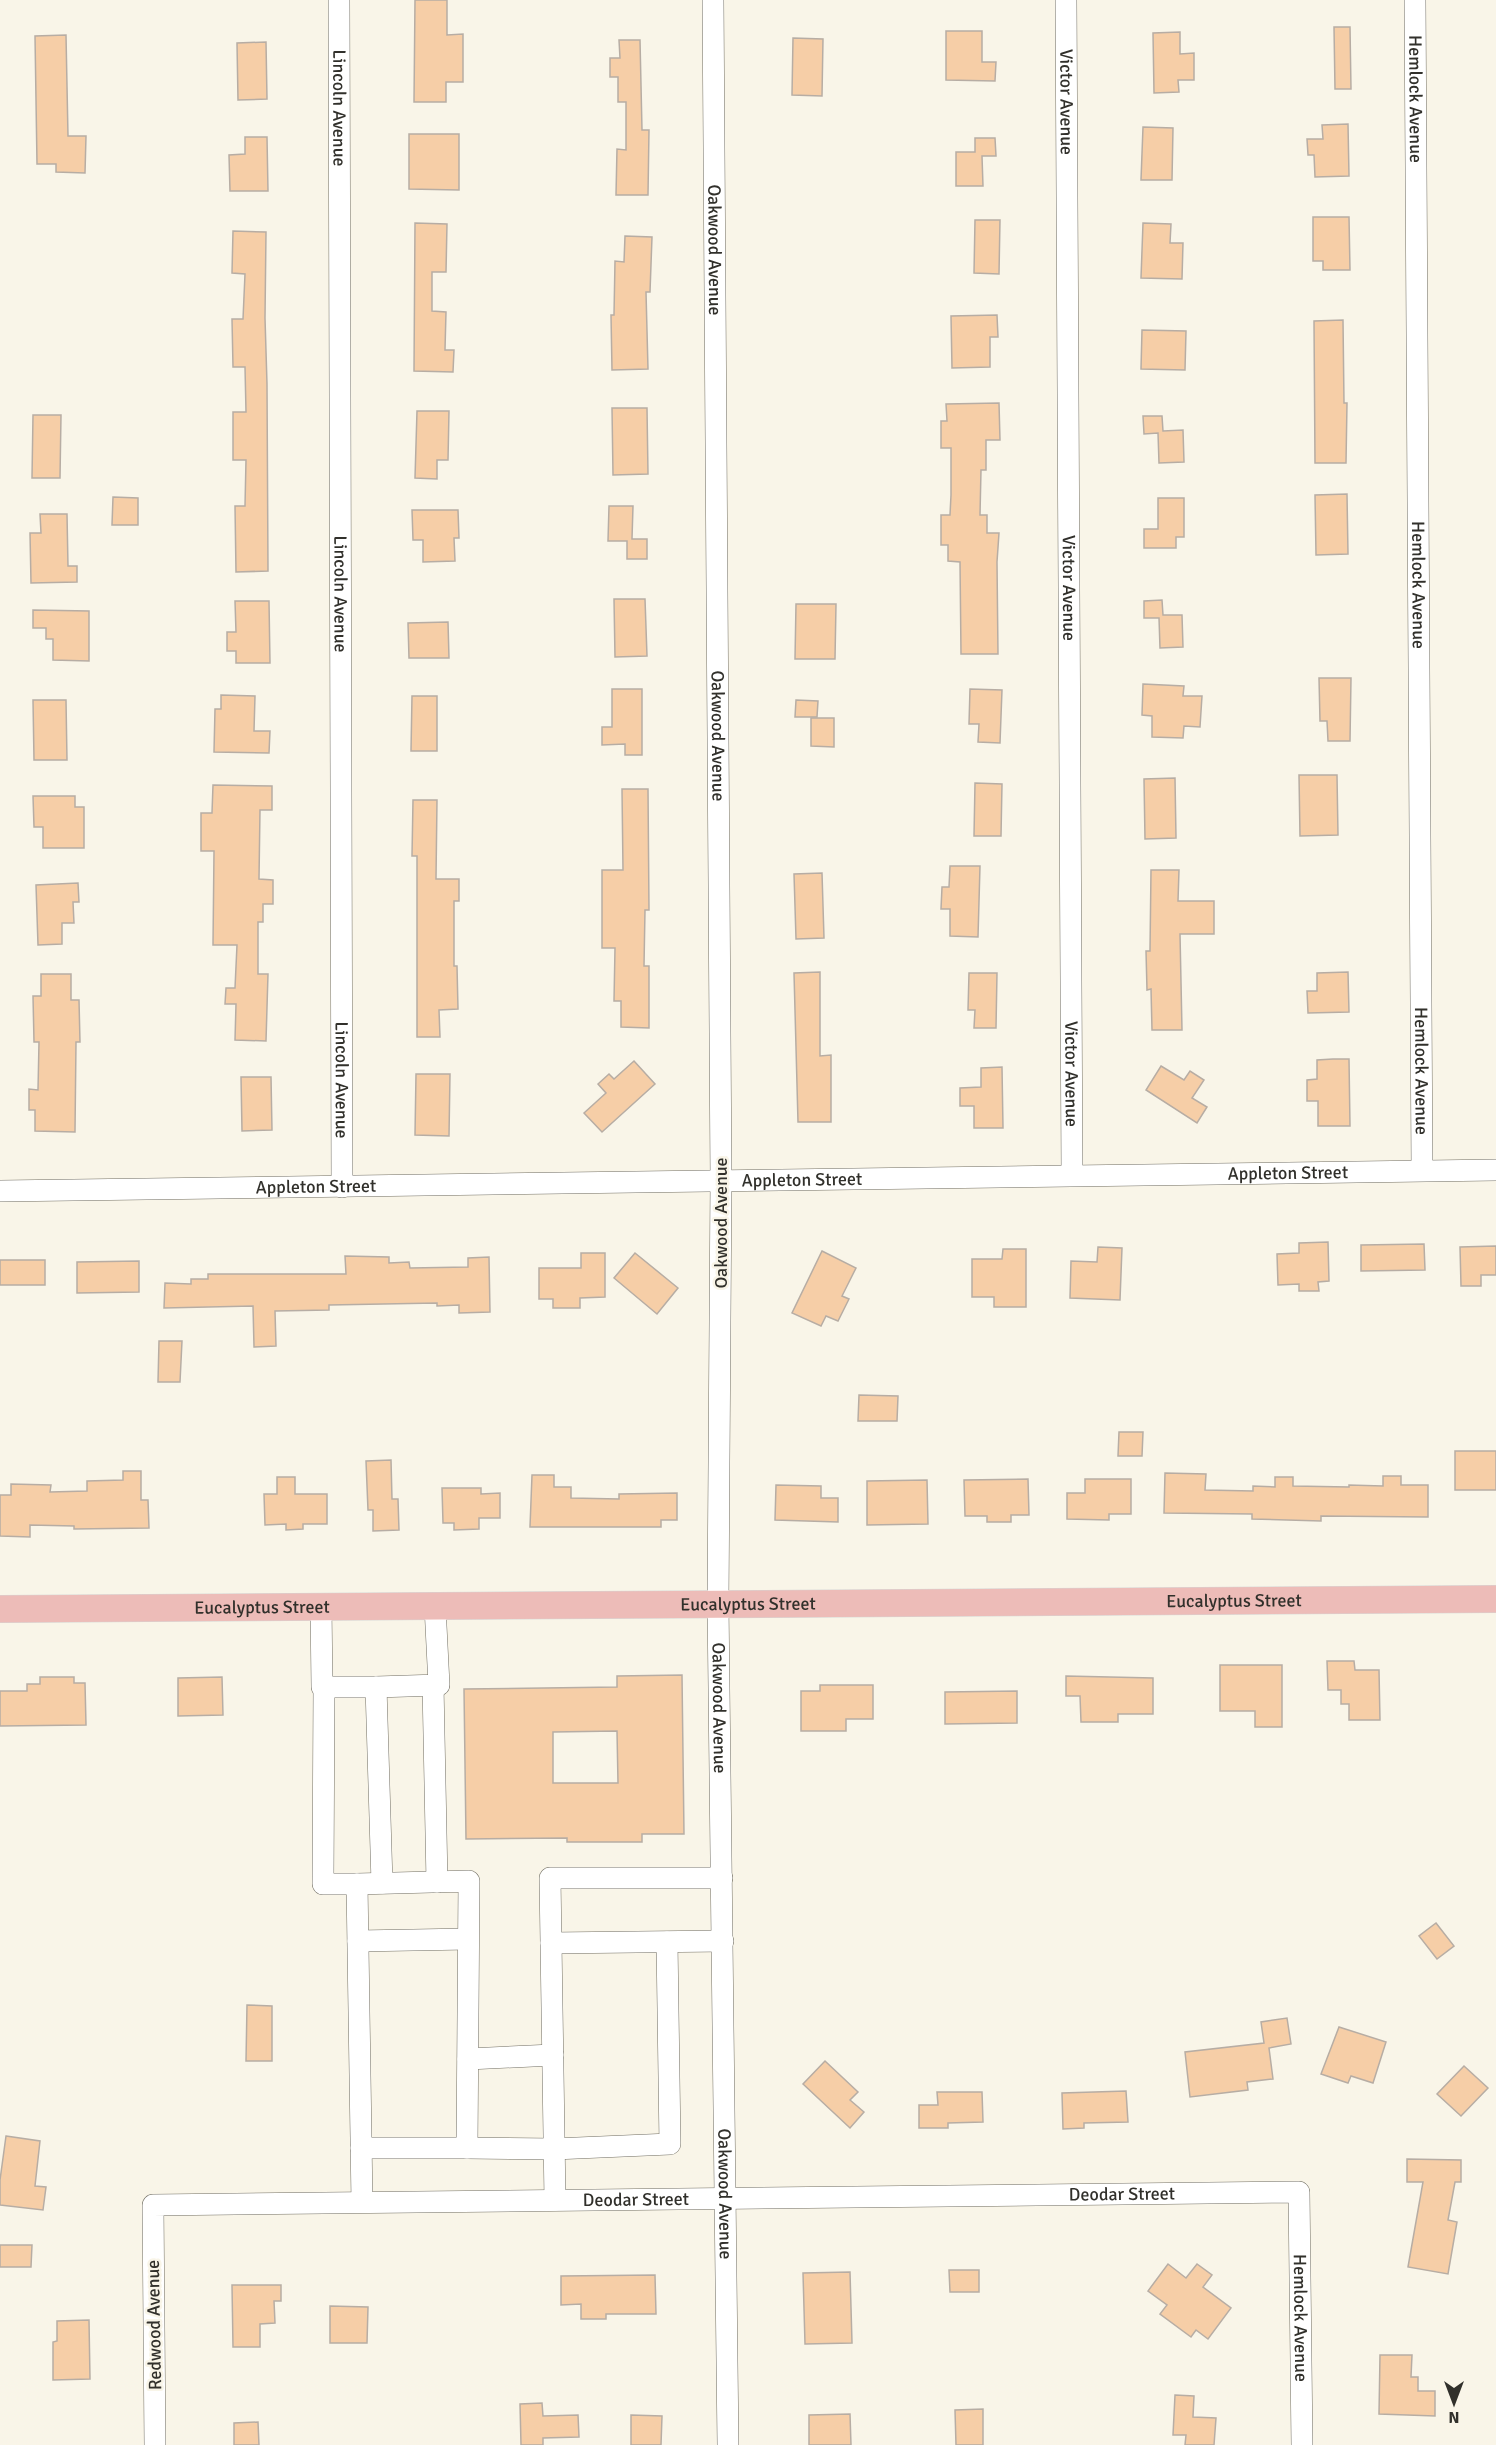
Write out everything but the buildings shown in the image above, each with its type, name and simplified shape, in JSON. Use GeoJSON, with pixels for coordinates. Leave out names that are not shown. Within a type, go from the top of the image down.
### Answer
{"type":"FeatureCollection","features":[{"type":"Feature","properties":{"kind":"main road","name":"Eucalyptus Street"},"geometry":{"type":"LineString","coordinates":[[0,1608],[1496,1599]]}},
{"type":"Feature","properties":{"kind":"street","name":"Lincoln Avenue"},"geometry":{"type":"LineString","coordinates":[[339,0],[342,1187]]}},
{"type":"Feature","properties":{"kind":"street","name":"Oakwood Avenue"},"geometry":{"type":"LineString","coordinates":[[713,0],[721,1179],[718,1604],[728,2445]]}},
{"type":"Feature","properties":{"kind":"street","name":"Victor Avenue"},"geometry":{"type":"LineString","coordinates":[[1066,0],[1072,1174]]}},
{"type":"Feature","properties":{"kind":"street","name":"Hemlock Avenue"},"geometry":{"type":"LineString","coordinates":[[1415,0],[1422,1170]]}},
{"type":"Feature","properties":{"kind":"street","name":"Appleton Street"},"geometry":{"type":"LineString","coordinates":[[0,1191],[1072,1174],[1496,1170]]}},
{"type":"Feature","properties":{"kind":"street"},"geometry":{"type":"LineString","coordinates":[[321,1606],[322,1687],[324,1687],[323,1884],[469,1881],[467,2148]]}},
{"type":"Feature","properties":{"kind":"street"},"geometry":{"type":"LineString","coordinates":[[324,1687],[439,1685],[435,1606]]}},
{"type":"Feature","properties":{"kind":"street"},"geometry":{"type":"LineString","coordinates":[[434,1685],[437,1882]]}},
{"type":"Feature","properties":{"kind":"street"},"geometry":{"type":"LineString","coordinates":[[376,1687],[382,1883]]}},
{"type":"Feature","properties":{"kind":"street"},"geometry":{"type":"LineString","coordinates":[[555,2200],[550,1878],[722,1878]]}},
{"type":"Feature","properties":{"kind":"street"},"geometry":{"type":"LineString","coordinates":[[357,1884],[362,2202]]}},
{"type":"Feature","properties":{"kind":"street"},"geometry":{"type":"LineString","coordinates":[[358,1941],[468,1939]]}},
{"type":"Feature","properties":{"kind":"street"},"geometry":{"type":"LineString","coordinates":[[551,1943],[723,1941]]}},
{"type":"Feature","properties":{"kind":"street"},"geometry":{"type":"LineString","coordinates":[[361,2148],[554,2149],[670,2144],[667,1942]]}},
{"type":"Feature","properties":{"kind":"street"},"geometry":{"type":"LineString","coordinates":[[468,2059],[553,2055]]}},
{"type":"Feature","properties":{"kind":"street","name":"Hemlock Avenue"},"geometry":{"type":"LineString","coordinates":[[1299,2192],[1302,2445]]}},
{"type":"Feature","properties":{"kind":"street","name":"Deodar Street"},"geometry":{"type":"LineString","coordinates":[[153,2205],[1299,2192]]}},
{"type":"Feature","properties":{"kind":"street","name":"Redwood Avenue"},"geometry":{"type":"LineString","coordinates":[[153,2205],[155,2445]]}}]}
